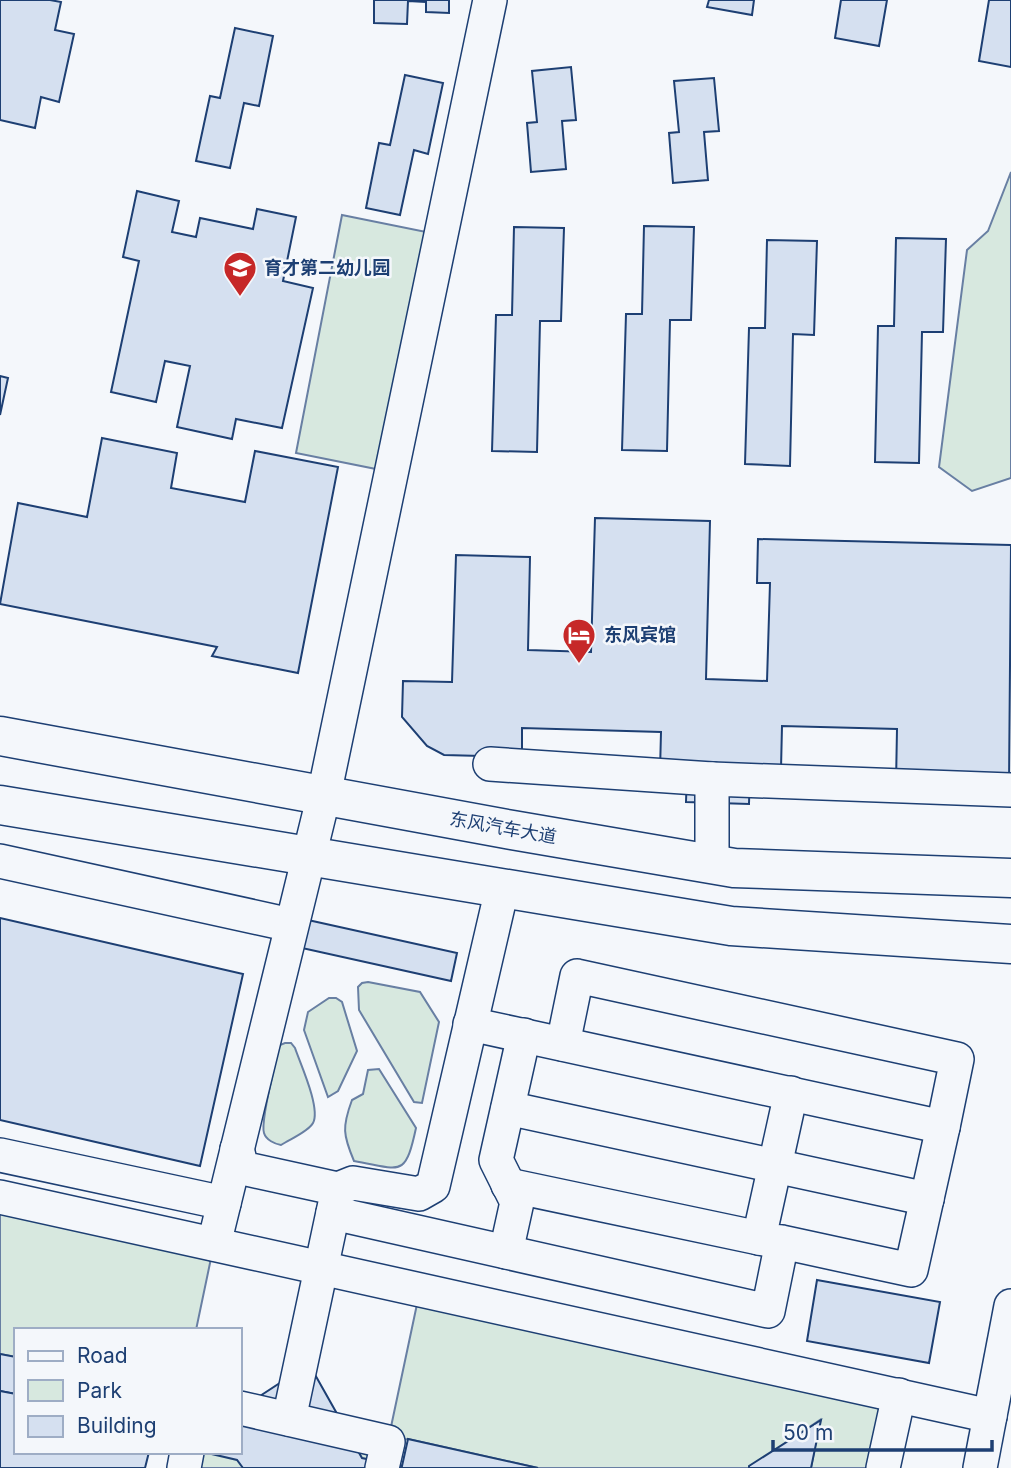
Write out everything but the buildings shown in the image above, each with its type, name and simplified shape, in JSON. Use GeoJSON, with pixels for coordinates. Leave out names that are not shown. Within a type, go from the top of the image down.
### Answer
{"type":"FeatureCollection","features":[{"type":"Feature","properties":{"kind":"main road","name":"东风汽车大道"},"geometry":{"type":"LineString","coordinates":[[0,736],[712,864],[1011,878]]}},
{"type":"Feature","properties":{"kind":"main road"},"geometry":{"type":"LineString","coordinates":[[0,805],[731,926],[1011,944]]}},
{"type":"Feature","properties":{"kind":"street"},"geometry":{"type":"LineString","coordinates":[[214,1244],[324,795],[490,0]]}},
{"type":"Feature","properties":{"kind":"street"},"geometry":{"type":"LineString","coordinates":[[490,764],[712,779],[1011,790]]}},
{"type":"Feature","properties":{"kind":"street"},"geometry":{"type":"LineString","coordinates":[[712,779],[712,864]]}},
{"type":"Feature","properties":{"kind":"street"},"geometry":{"type":"LineString","coordinates":[[0,861],[291,925]]}},
{"type":"Feature","properties":{"kind":"street"},"geometry":{"type":"LineString","coordinates":[[289,1419],[335,1201],[353,1183],[419,1194],[433,1186],[502,889]]}},
{"type":"Feature","properties":{"kind":"street"},"geometry":{"type":"LineString","coordinates":[[508,1185],[911,1270],[957,1059],[577,976],[563,1044]]}},
{"type":"Feature","properties":{"kind":"street"},"geometry":{"type":"LineString","coordinates":[[470,1024],[943,1127]]}},
{"type":"Feature","properties":{"kind":"street"},"geometry":{"type":"LineString","coordinates":[[506,1252],[517,1202],[496,1160],[524,1035]]}},
{"type":"Feature","properties":{"kind":"street"},"geometry":{"type":"LineString","coordinates":[[237,1149],[242,1168],[335,1201],[506,1252],[768,1311],[775,1165],[791,1093]]}},
{"type":"Feature","properties":{"kind":"street"},"geometry":{"type":"LineString","coordinates":[[508,1108],[927,1199]]}},
{"type":"Feature","properties":{"kind":"street"},"geometry":{"type":"LineString","coordinates":[[0,1155],[224,1203]]}},
{"type":"Feature","properties":{"kind":"street"},"geometry":{"type":"LineString","coordinates":[[0,1196],[990,1416]]}},
{"type":"Feature","properties":{"kind":"street"},"geometry":{"type":"LineString","coordinates":[[980,1468],[1007,1345],[1011,1306]]}},
{"type":"Feature","properties":{"kind":"street"},"geometry":{"type":"LineString","coordinates":[[883,1468],[899,1395]]}},
{"type":"Feature","properties":{"kind":"street"},"geometry":{"type":"LineString","coordinates":[[242,1408],[388,1442],[382,1468]]}},
{"type":"Feature","properties":{"kind":"green space"},"geometry":{"type":"Polygon","coordinates":[[[1011,172],[1011,478],[972,491],[939,467],[967,250],[988,231],[1011,172]]]}},
{"type":"Feature","properties":{"kind":"green space"},"geometry":{"type":"Polygon","coordinates":[[[342,215],[441,235],[391,472],[296,453],[342,215]]]}},
{"type":"Feature","properties":{"kind":"green space"},"geometry":{"type":"Polygon","coordinates":[[[368,982],[420,992],[439,1022],[422,1103],[414,1102],[359,1010],[358,987],[368,982]]]}},
{"type":"Feature","properties":{"kind":"green space"},"geometry":{"type":"Polygon","coordinates":[[[329,998],[342,1002],[357,1051],[338,1091],[328,1097],[304,1030],[308,1012],[329,998]]]}},
{"type":"Feature","properties":{"kind":"green space"},"geometry":{"type":"Polygon","coordinates":[[[291,1043],[295,1048],[312,1097],[315,1116],[307,1129],[281,1145],[267,1138],[263,1127],[278,1050],[280,1045],[291,1043]]]}},
{"type":"Feature","properties":{"kind":"green space"},"geometry":{"type":"Polygon","coordinates":[[[379,1069],[416,1128],[408,1156],[398,1167],[354,1161],[346,1137],[345,1124],[352,1100],[363,1094],[368,1070],[379,1069]]]}},
{"type":"Feature","properties":{"kind":"green space"},"geometry":{"type":"Polygon","coordinates":[[[0,1197],[214,1244],[196,1328],[14,1328],[14,1357],[0,1354],[0,1197]]]}},
{"type":"Feature","properties":{"kind":"green space"},"geometry":{"type":"Polygon","coordinates":[[[420,1290],[899,1395],[883,1468],[811,1468],[820,1420],[749,1468],[538,1468],[408,1439],[388,1442],[382,1468],[184,1468],[187,1454],[242,1454],[242,1409],[388,1441],[420,1290]]]}},
{"type":"Feature","properties":{"kind":"place","name":"育才第二幼儿园"},"geometry":{"type":"Point","coordinates":[240,298]}},
{"type":"Feature","properties":{"kind":"place","name":"东风宾馆"},"geometry":{"type":"Point","coordinates":[579,665]}}]}
